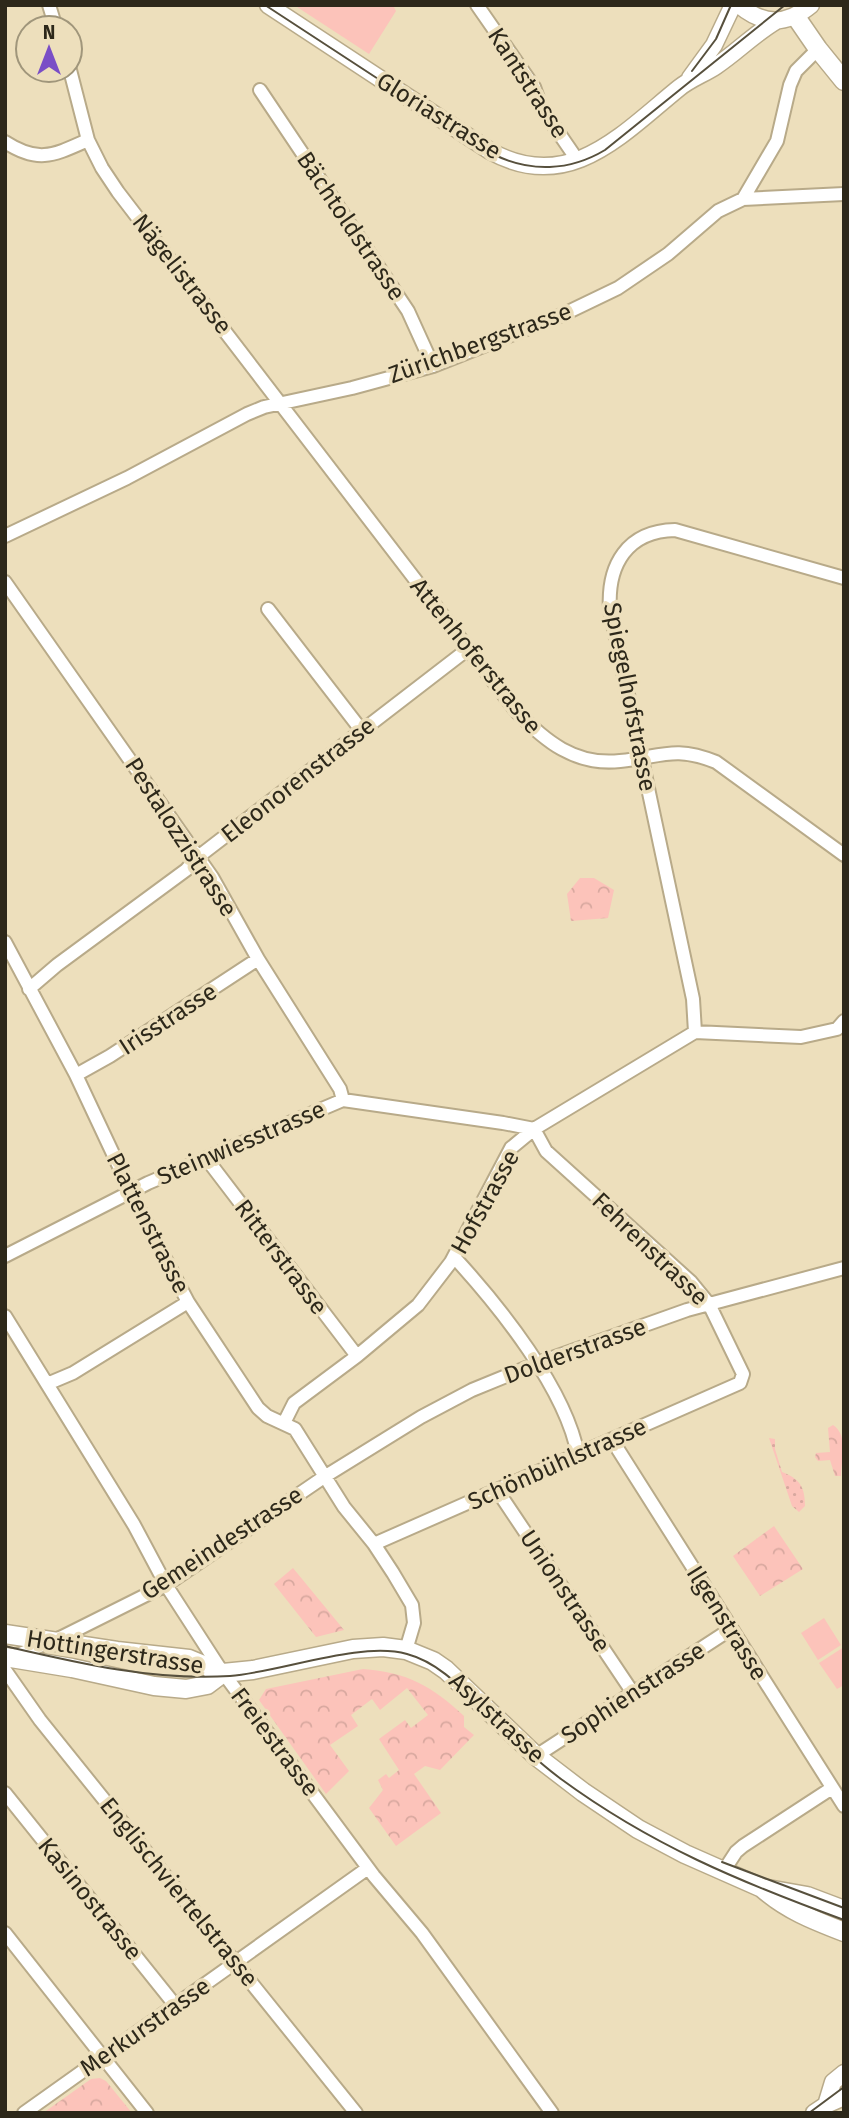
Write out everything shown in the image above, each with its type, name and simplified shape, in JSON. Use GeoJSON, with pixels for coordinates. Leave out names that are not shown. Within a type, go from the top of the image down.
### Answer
{"type":"FeatureCollection","features":[{"type":"Feature","properties":{"kind":"main road"},"geometry":{"type":"LineString","coordinates":[[796,17],[844,80]]}},
{"type":"Feature","properties":{"kind":"main road","name":"Hottingerstrasse"},"geometry":{"type":"LineString","coordinates":[[5,1634],[189,1660],[223,1673],[274,1667],[362,1648],[406,1650]]}},
{"type":"Feature","properties":{"kind":"main road","name":"Asylstrasse"},"geometry":{"type":"LineString","coordinates":[[406,1650],[433,1661],[446,1670],[536,1756],[638,1829],[723,1872],[762,1888],[807,1896],[844,1910]]}},
{"type":"Feature","properties":{"kind":"main road","name":"Hottingerstrasse"},"geometry":{"type":"LineString","coordinates":[[6,1662],[72,1668],[154,1686],[186,1689],[207,1685],[223,1673]]}},
{"type":"Feature","properties":{"kind":"main road","name":"Asylstrasse"},"geometry":{"type":"LineString","coordinates":[[762,1888],[781,1905],[844,1932]]}},
{"type":"Feature","properties":{"kind":"street","name":"Gloriastrasse"},"geometry":{"type":"LineString","coordinates":[[268,5],[497,155],[539,166],[562,165],[594,154],[687,82],[716,66],[776,21]]}},
{"type":"Feature","properties":{"kind":"street","name":"Kantstrasse"},"geometry":{"type":"LineString","coordinates":[[477,5],[534,87],[541,107],[578,161]]}},
{"type":"Feature","properties":{"kind":"street","name":"Gloriastrasse"},"geometry":{"type":"LineString","coordinates":[[687,82],[714,45],[733,5]]}},
{"type":"Feature","properties":{"kind":"street"},"geometry":{"type":"LineString","coordinates":[[740,5],[767,20],[776,21],[796,17],[811,5]]}},
{"type":"Feature","properties":{"kind":"street"},"geometry":{"type":"LineString","coordinates":[[743,199],[777,141],[790,85],[796,71],[818,49]]}},
{"type":"Feature","properties":{"kind":"street","name":"Nägelistrasse"},"geometry":{"type":"LineString","coordinates":[[74,84],[88,140],[102,168],[269,386],[280,405]]}},
{"type":"Feature","properties":{"kind":"street","name":"Bächtoldstrasse"},"geometry":{"type":"LineString","coordinates":[[260,90],[408,311],[433,366]]}},
{"type":"Feature","properties":{"kind":"street"},"geometry":{"type":"LineString","coordinates":[[5,142],[21,152],[37,157],[57,153],[88,140]]}},
{"type":"Feature","properties":{"kind":"street"},"geometry":{"type":"LineString","coordinates":[[743,199],[844,194]]}},
{"type":"Feature","properties":{"kind":"street","name":"Zürichbergstrasse"},"geometry":{"type":"LineString","coordinates":[[5,536],[127,478],[264,407],[433,366],[564,314],[618,288],[668,254],[718,211],[743,199]]}},
{"type":"Feature","properties":{"kind":"street","name":"Attenhoferstrasse"},"geometry":{"type":"LineString","coordinates":[[280,405],[516,711],[541,737],[568,753],[594,761],[619,761],[675,752],[695,754],[716,762],[844,855]]}},
{"type":"Feature","properties":{"kind":"street","name":"Spiegelhofstrasse"},"geometry":{"type":"LineString","coordinates":[[695,1032],[692,999],[610,610],[612,572],[631,545],[656,531],[685,531],[844,578]]}},
{"type":"Feature","properties":{"kind":"street","name":"Pestalozzistrasse"},"geometry":{"type":"LineString","coordinates":[[5,582],[212,877],[258,958],[340,1089],[343,1100]]}},
{"type":"Feature","properties":{"kind":"street"},"geometry":{"type":"LineString","coordinates":[[268,609],[362,731]]}},
{"type":"Feature","properties":{"kind":"street","name":"Eleonorenstrasse"},"geometry":{"type":"LineString","coordinates":[[29,989],[468,649]]}},
{"type":"Feature","properties":{"kind":"street","name":"Plattenstrasse"},"geometry":{"type":"LineString","coordinates":[[5,942],[76,1075],[130,1191],[188,1302],[254,1403],[267,1416],[295,1429],[324,1477]]}},
{"type":"Feature","properties":{"kind":"street","name":"Irisstrasse"},"geometry":{"type":"LineString","coordinates":[[76,1075],[110,1056],[258,958]]}},
{"type":"Feature","properties":{"kind":"street"},"geometry":{"type":"LineString","coordinates":[[695,1032],[786,1038],[841,1029]]}},
{"type":"Feature","properties":{"kind":"street","name":"Hofstrasse"},"geometry":{"type":"LineString","coordinates":[[284,1423],[294,1403],[412,1310],[444,1274],[511,1148],[534,1129],[695,1032]]}},
{"type":"Feature","properties":{"kind":"street","name":"Steinwiesstrasse"},"geometry":{"type":"LineString","coordinates":[[5,1256],[130,1191],[343,1100],[534,1129]]}},
{"type":"Feature","properties":{"kind":"street","name":"Fehrenstrasse"},"geometry":{"type":"LineString","coordinates":[[534,1129],[546,1151],[691,1282],[709,1304],[743,1374],[740,1383]]}},
{"type":"Feature","properties":{"kind":"street","name":"Ritterstrasse"},"geometry":{"type":"LineString","coordinates":[[206,1158],[357,1356]]}},
{"type":"Feature","properties":{"kind":"street"},"geometry":{"type":"LineString","coordinates":[[454,1257],[538,1363],[553,1389],[574,1438],[578,1455]]}},
{"type":"Feature","properties":{"kind":"street","name":"Dolderstrasse"},"geometry":{"type":"LineString","coordinates":[[324,1477],[421,1416],[472,1390],[538,1363],[687,1310],[844,1268]]}},
{"type":"Feature","properties":{"kind":"street"},"geometry":{"type":"LineString","coordinates":[[47,1384],[73,1373],[188,1302]]}},
{"type":"Feature","properties":{"kind":"street","name":"Freiestrasse"},"geometry":{"type":"LineString","coordinates":[[5,1317],[134,1525],[181,1609],[223,1673],[369,1868],[422,1933],[552,2113]]}},
{"type":"Feature","properties":{"kind":"street","name":"Schönbühlstrasse"},"geometry":{"type":"LineString","coordinates":[[374,1544],[740,1383]]}},
{"type":"Feature","properties":{"kind":"street","name":"Ilgenstrasse"},"geometry":{"type":"LineString","coordinates":[[612,1440],[844,1806]]}},
{"type":"Feature","properties":{"kind":"street"},"geometry":{"type":"LineString","coordinates":[[324,1477],[374,1544],[412,1605],[414,1623],[406,1650]]}},
{"type":"Feature","properties":{"kind":"street","name":"Gemeindestrasse"},"geometry":{"type":"LineString","coordinates":[[6,1662],[166,1584],[324,1477]]}},
{"type":"Feature","properties":{"kind":"street","name":"Unionstrasse"},"geometry":{"type":"LineString","coordinates":[[497,1490],[633,1693]]}},
{"type":"Feature","properties":{"kind":"street","name":"Sophienstrasse"},"geometry":{"type":"LineString","coordinates":[[536,1756],[731,1629]]}},
{"type":"Feature","properties":{"kind":"street","name":"Englischviertelstrasse"},"geometry":{"type":"LineString","coordinates":[[6,1662],[40,1720],[356,2113]]}},
{"type":"Feature","properties":{"kind":"street"},"geometry":{"type":"LineString","coordinates":[[723,1872],[743,1846],[832,1788]]}},
{"type":"Feature","properties":{"kind":"street","name":"Kasinostrasse"},"geometry":{"type":"LineString","coordinates":[[5,1793],[175,2006]]}},
{"type":"Feature","properties":{"kind":"street","name":"Merkurstrasse"},"geometry":{"type":"LineString","coordinates":[[24,2113],[369,1868]]}},
{"type":"Feature","properties":{"kind":"street"},"geometry":{"type":"LineString","coordinates":[[5,1933],[146,2113]]}},
{"type":"Feature","properties":{"kind":"street"},"geometry":{"type":"LineString","coordinates":[[820,2109],[833,2082],[844,2073]]}},
{"type":"Feature","properties":{"kind":"street"},"geometry":{"type":"LineString","coordinates":[[820,2109],[844,2097]]}},
{"type":"Feature","properties":{"kind":"green space"},"geometry":{"type":"Polygon","coordinates":[[[294,5],[393,5],[396,11],[369,54],[294,5]]]}},
{"type":"Feature","properties":{"kind":"green space"},"geometry":{"type":"Polygon","coordinates":[[[580,878],[594,878],[614,890],[608,918],[571,921],[567,894],[580,878]]]}},
{"type":"Feature","properties":{"kind":"green space"},"geometry":{"type":"Polygon","coordinates":[[[833,1425],[838,1429],[843,1442],[841,1476],[835,1476],[830,1460],[818,1461],[815,1457],[816,1453],[830,1452],[828,1428],[833,1425]]]}},
{"type":"Feature","properties":{"kind":"green space"},"geometry":{"type":"Polygon","coordinates":[[[769,1438],[775,1439],[782,1472],[797,1481],[802,1489],[805,1506],[799,1512],[792,1506],[769,1438]]]}},
{"type":"Feature","properties":{"kind":"green space"},"geometry":{"type":"Polygon","coordinates":[[[774,1526],[803,1569],[760,1596],[733,1556],[774,1526]]]}},
{"type":"Feature","properties":{"kind":"green space"},"geometry":{"type":"Polygon","coordinates":[[[293,1568],[344,1630],[316,1637],[274,1584],[293,1568]]]}},
{"type":"Feature","properties":{"kind":"green space"},"geometry":{"type":"Polygon","coordinates":[[[824,1618],[841,1645],[818,1660],[801,1633],[824,1618]]]}},
{"type":"Feature","properties":{"kind":"green space"},"geometry":{"type":"Polygon","coordinates":[[[844,1647],[844,1685],[837,1689],[819,1663],[844,1647]]]}},
{"type":"Feature","properties":{"kind":"green space"},"geometry":{"type":"Polygon","coordinates":[[[363,1669],[393,1673],[430,1689],[464,1716],[464,1727],[474,1735],[440,1770],[425,1766],[414,1774],[441,1813],[396,1846],[369,1808],[383,1790],[378,1780],[386,1774],[389,1778],[399,1770],[379,1739],[405,1720],[411,1728],[428,1715],[407,1688],[380,1710],[372,1699],[351,1715],[358,1726],[330,1745],[349,1771],[326,1794],[259,1700],[266,1689],[363,1669]]]}},
{"type":"Feature","properties":{"kind":"green space"},"geometry":{"type":"Polygon","coordinates":[[[100,2078],[106,2081],[132,2113],[43,2113],[91,2079],[100,2078]]]}},
{"type":"Feature","properties":{"kind":"tram line"},"geometry":{"type":"LineString","coordinates":[[265,5],[493,154],[535,167],[564,166],[605,150],[785,5]]}},
{"type":"Feature","properties":{"kind":"tram line"},"geometry":{"type":"LineString","coordinates":[[692,71],[716,39],[731,5]]}},
{"type":"Feature","properties":{"kind":"tram line"},"geometry":{"type":"LineString","coordinates":[[5,1646],[116,1669],[202,1677],[250,1673],[367,1651],[407,1654],[442,1671],[543,1765],[629,1824],[732,1876],[844,1920]]}},
{"type":"Feature","properties":{"kind":"tram line"},"geometry":{"type":"LineString","coordinates":[[722,1862],[844,1908]]}},
{"type":"Feature","properties":{"kind":"tram line"},"geometry":{"type":"LineString","coordinates":[[809,2113],[844,2087]]}}]}
